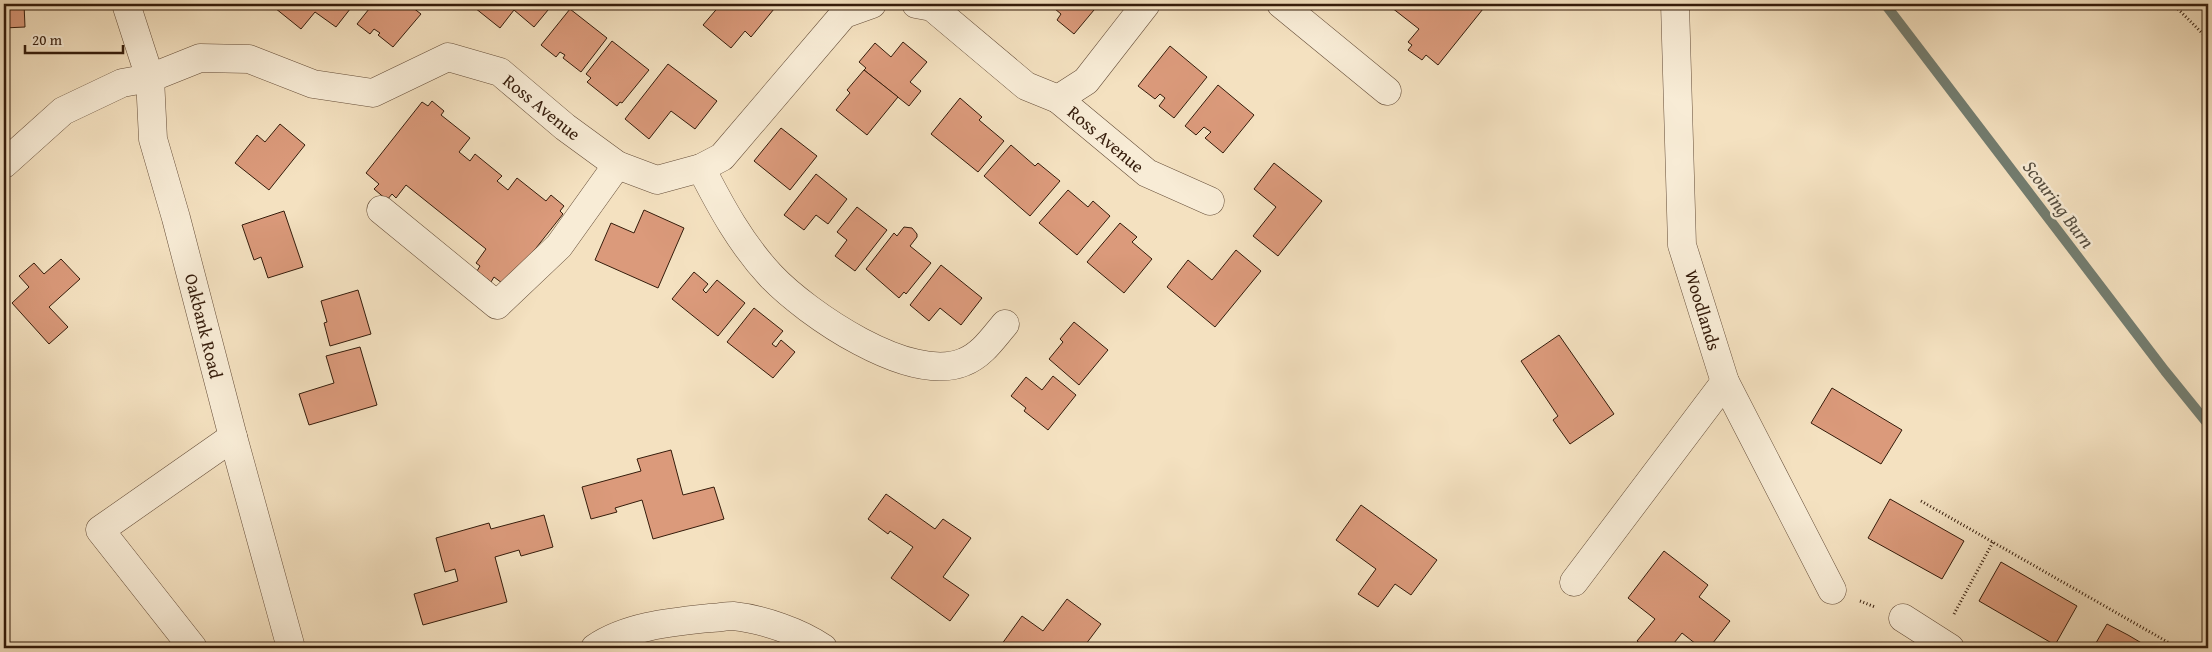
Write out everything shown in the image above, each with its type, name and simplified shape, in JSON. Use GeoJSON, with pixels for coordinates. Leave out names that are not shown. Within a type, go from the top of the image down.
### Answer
{"type":"FeatureCollection","features":[{"type":"Feature","properties":{"kind":"street","name":"Oakbank Road"},"geometry":{"type":"LineString","coordinates":[[126,4],[150,78],[153,139],[176,218],[233,437],[291,648]]}},
{"type":"Feature","properties":{"kind":"street","name":"Ross Avenue"},"geometry":{"type":"LineString","coordinates":[[4,164],[63,111],[122,82],[150,78],[200,58],[248,59],[313,84],[373,93],[448,57],[500,72],[565,127],[617,166],[658,180],[701,168],[722,157],[844,14],[872,4]]}},
{"type":"Feature","properties":{"kind":"street","name":"Ross Avenue"},"geometry":{"type":"LineString","coordinates":[[916,4],[932,7],[1026,86],[1058,99],[1146,173],[1210,201]]}},
{"type":"Feature","properties":{"kind":"street","name":"Ross Avenue"},"geometry":{"type":"LineString","coordinates":[[1058,99],[1086,81],[1146,4]]}},
{"type":"Feature","properties":{"kind":"street"},"geometry":{"type":"LineString","coordinates":[[1281,4],[1387,91]]}},
{"type":"Feature","properties":{"kind":"street","name":"Woodlands"},"geometry":{"type":"LineString","coordinates":[[1675,4],[1682,245],[1725,382],[1832,590]]}},
{"type":"Feature","properties":{"kind":"street"},"geometry":{"type":"LineString","coordinates":[[382,210],[497,306],[558,246],[617,166]]}},
{"type":"Feature","properties":{"kind":"street"},"geometry":{"type":"LineString","coordinates":[[701,168],[729,223],[771,276],[814,314],[866,345],[906,362],[940,367],[963,363],[980,353],[1005,324]]}},
{"type":"Feature","properties":{"kind":"street"},"geometry":{"type":"LineString","coordinates":[[1574,582],[1725,382]]}},
{"type":"Feature","properties":{"kind":"street"},"geometry":{"type":"LineString","coordinates":[[193,648],[100,530],[233,437]]}},
{"type":"Feature","properties":{"kind":"street"},"geometry":{"type":"LineString","coordinates":[[596,648],[635,630],[685,620],[733,616],[781,627],[823,648]]}},
{"type":"Feature","properties":{"kind":"street"},"geometry":{"type":"LineString","coordinates":[[1903,618],[1950,648]]}},
{"type":"Feature","properties":{"kind":"path"},"geometry":{"type":"LineString","coordinates":[[2173,4],[2208,39]]}},
{"type":"Feature","properties":{"kind":"path"},"geometry":{"type":"LineString","coordinates":[[1921,501],[2178,648]]}},
{"type":"Feature","properties":{"kind":"path"},"geometry":{"type":"LineString","coordinates":[[1957,608],[1993,542]]}},
{"type":"Feature","properties":{"kind":"path"},"geometry":{"type":"LineString","coordinates":[[1832,590],[1903,618]]}},
{"type":"Feature","properties":{"kind":"building"},"geometry":{"type":"Polygon","coordinates":[[[4,4],[24,4],[25,27],[4,28],[4,4]]]}},
{"type":"Feature","properties":{"kind":"building"},"geometry":{"type":"Polygon","coordinates":[[[270,4],[354,4],[336,27],[315,12],[301,29],[270,4]]]}},
{"type":"Feature","properties":{"kind":"building"},"geometry":{"type":"Polygon","coordinates":[[[373,4],[408,4],[421,14],[393,47],[378,35],[380,33],[374,29],[370,34],[357,24],[373,4]]]}},
{"type":"Feature","properties":{"kind":"building"},"geometry":{"type":"Polygon","coordinates":[[[470,4],[553,4],[534,27],[514,10],[500,28],[470,4]]]}},
{"type":"Feature","properties":{"kind":"building"},"geometry":{"type":"Polygon","coordinates":[[[721,4],[768,4],[774,9],[751,37],[745,31],[731,48],[703,25],[721,4]]]}},
{"type":"Feature","properties":{"kind":"building"},"geometry":{"type":"Polygon","coordinates":[[[1049,4],[1099,4],[1074,34],[1057,20],[1061,14],[1049,4]]]}},
{"type":"Feature","properties":{"kind":"building"},"geometry":{"type":"Polygon","coordinates":[[[1387,4],[1487,4],[1438,65],[1426,55],[1422,60],[1408,50],[1412,45],[1408,42],[1419,29],[1387,4]]]}},
{"type":"Feature","properties":{"kind":"building"},"geometry":{"type":"Polygon","coordinates":[[[570,9],[607,38],[581,72],[563,58],[565,55],[560,52],[556,57],[541,45],[570,9]]]}},
{"type":"Feature","properties":{"kind":"building"},"geometry":{"type":"Polygon","coordinates":[[[612,41],[649,70],[622,103],[620,102],[617,106],[587,82],[591,78],[586,74],[612,41]]]}},
{"type":"Feature","properties":{"kind":"building"},"geometry":{"type":"Polygon","coordinates":[[[903,42],[927,62],[910,82],[921,91],[909,106],[864,70],[866,68],[859,62],[875,43],[891,57],[903,42]]]}},
{"type":"Feature","properties":{"kind":"building"},"geometry":{"type":"Polygon","coordinates":[[[1170,46],[1207,77],[1174,118],[1159,106],[1165,98],[1160,94],[1155,99],[1138,86],[1170,46]]]}},
{"type":"Feature","properties":{"kind":"building"},"geometry":{"type":"Polygon","coordinates":[[[668,64],[717,101],[695,129],[671,111],[649,139],[625,119],[668,64]]]}},
{"type":"Feature","properties":{"kind":"building"},"geometry":{"type":"Polygon","coordinates":[[[864,70],[898,97],[867,135],[836,110],[850,93],[847,90],[864,70]]]}},
{"type":"Feature","properties":{"kind":"building"},"geometry":{"type":"Polygon","coordinates":[[[1218,85],[1254,115],[1223,153],[1205,138],[1211,132],[1204,127],[1196,135],[1185,126],[1218,85]]]}},
{"type":"Feature","properties":{"kind":"building"},"geometry":{"type":"Polygon","coordinates":[[[960,98],[982,117],[979,120],[1004,141],[978,172],[931,134],[960,98]]]}},
{"type":"Feature","properties":{"kind":"building"},"geometry":{"type":"Polygon","coordinates":[[[432,101],[444,111],[441,115],[470,138],[459,152],[470,161],[475,154],[502,176],[497,181],[508,190],[517,178],[546,201],[551,195],[564,206],[560,211],[563,214],[506,286],[494,277],[491,282],[477,271],[480,266],[476,263],[486,249],[406,185],[396,198],[392,194],[387,200],[374,189],[379,184],[366,173],[422,102],[428,106],[432,101]]]}},
{"type":"Feature","properties":{"kind":"building"},"geometry":{"type":"Polygon","coordinates":[[[280,124],[305,145],[269,190],[235,163],[257,135],[265,142],[280,124]]]}},
{"type":"Feature","properties":{"kind":"building"},"geometry":{"type":"Polygon","coordinates":[[[781,128],[817,156],[790,190],[754,161],[781,128]]]}},
{"type":"Feature","properties":{"kind":"building"},"geometry":{"type":"Polygon","coordinates":[[[1011,145],[1035,166],[1038,163],[1060,181],[1030,216],[984,176],[1011,145]]]}},
{"type":"Feature","properties":{"kind":"building"},"geometry":{"type":"Polygon","coordinates":[[[1274,163],[1322,201],[1278,256],[1253,236],[1276,207],[1254,189],[1274,163]]]}},
{"type":"Feature","properties":{"kind":"building"},"geometry":{"type":"Polygon","coordinates":[[[816,174],[847,199],[828,224],[816,215],[804,230],[784,215],[816,174]]]}},
{"type":"Feature","properties":{"kind":"building"},"geometry":{"type":"Polygon","coordinates":[[[1068,190],[1088,207],[1093,201],[1110,216],[1077,255],[1039,223],[1068,190]]]}},
{"type":"Feature","properties":{"kind":"building"},"geometry":{"type":"Polygon","coordinates":[[[857,207],[887,230],[855,271],[835,256],[847,240],[837,232],[857,207]]]}},
{"type":"Feature","properties":{"kind":"building"},"geometry":{"type":"Polygon","coordinates":[[[644,210],[684,228],[658,288],[595,260],[611,223],[634,233],[644,210]]]}},
{"type":"Feature","properties":{"kind":"building"},"geometry":{"type":"Polygon","coordinates":[[[284,211],[303,267],[268,278],[261,257],[254,260],[242,225],[284,211]]]}},
{"type":"Feature","properties":{"kind":"building"},"geometry":{"type":"Polygon","coordinates":[[[1120,223],[1137,237],[1132,242],[1152,259],[1124,293],[1087,262],[1120,223]]]}},
{"type":"Feature","properties":{"kind":"building"},"geometry":{"type":"Polygon","coordinates":[[[904,227],[912,228],[917,234],[917,237],[910,246],[931,263],[906,294],[904,292],[899,298],[866,269],[894,233],[897,236],[904,227]]]}},
{"type":"Feature","properties":{"kind":"building"},"geometry":{"type":"Polygon","coordinates":[[[1236,250],[1261,271],[1215,327],[1167,287],[1188,260],[1212,280],[1236,250]]]}},
{"type":"Feature","properties":{"kind":"building"},"geometry":{"type":"Polygon","coordinates":[[[61,259],[80,279],[49,307],[68,327],[49,344],[12,303],[29,287],[19,276],[34,263],[44,274],[61,259]]]}},
{"type":"Feature","properties":{"kind":"building"},"geometry":{"type":"Polygon","coordinates":[[[941,265],[982,298],[961,325],[940,308],[929,321],[910,305],[941,265]]]}},
{"type":"Feature","properties":{"kind":"building"},"geometry":{"type":"Polygon","coordinates":[[[694,272],[708,284],[703,290],[706,293],[717,280],[745,303],[718,336],[672,299],[694,272]]]}},
{"type":"Feature","properties":{"kind":"building"},"geometry":{"type":"Polygon","coordinates":[[[358,290],[371,334],[330,346],[324,323],[327,322],[321,301],[358,290]]]}},
{"type":"Feature","properties":{"kind":"building"},"geometry":{"type":"Polygon","coordinates":[[[754,308],[783,331],[772,344],[776,347],[781,340],[795,352],[773,378],[727,342],[754,308]]]}},
{"type":"Feature","properties":{"kind":"building"},"geometry":{"type":"Polygon","coordinates":[[[1074,322],[1108,350],[1079,385],[1049,359],[1063,342],[1060,339],[1074,322]]]}},
{"type":"Feature","properties":{"kind":"building"},"geometry":{"type":"Polygon","coordinates":[[[1559,335],[1614,414],[1570,444],[1553,420],[1558,416],[1521,361],[1559,335]]]}},
{"type":"Feature","properties":{"kind":"building"},"geometry":{"type":"Polygon","coordinates":[[[360,347],[377,405],[309,425],[299,394],[334,383],[326,356],[360,347]]]}},
{"type":"Feature","properties":{"kind":"building"},"geometry":{"type":"Polygon","coordinates":[[[1053,376],[1076,395],[1048,430],[1024,411],[1026,408],[1011,396],[1026,377],[1042,390],[1053,376]]]}},
{"type":"Feature","properties":{"kind":"building"},"geometry":{"type":"Polygon","coordinates":[[[1832,388],[1902,430],[1881,464],[1811,423],[1832,388]]]}},
{"type":"Feature","properties":{"kind":"building"},"geometry":{"type":"Polygon","coordinates":[[[671,450],[683,495],[714,487],[724,519],[653,539],[642,500],[615,508],[617,512],[591,519],[582,487],[641,471],[637,459],[671,450]]]}},
{"type":"Feature","properties":{"kind":"building"},"geometry":{"type":"Polygon","coordinates":[[[886,494],[935,529],[943,519],[971,538],[943,577],[969,595],[950,621],[891,578],[913,547],[890,531],[888,534],[868,519],[886,494]]]}},
{"type":"Feature","properties":{"kind":"building"},"geometry":{"type":"Polygon","coordinates":[[[1890,499],[1964,541],[1942,579],[1868,538],[1890,499]]]}},
{"type":"Feature","properties":{"kind":"building"},"geometry":{"type":"Polygon","coordinates":[[[1361,505],[1437,560],[1411,595],[1395,584],[1378,607],[1358,594],[1376,569],[1336,540],[1361,505]]]}},
{"type":"Feature","properties":{"kind":"building"},"geometry":{"type":"Polygon","coordinates":[[[544,515],[553,547],[521,556],[519,550],[495,557],[507,602],[423,625],[414,594],[458,581],[455,569],[445,572],[436,538],[489,523],[491,529],[544,515]]]}},
{"type":"Feature","properties":{"kind":"building"},"geometry":{"type":"Polygon","coordinates":[[[1664,551],[1708,585],[1699,597],[1730,621],[1709,648],[1701,648],[1682,633],[1670,648],[1646,648],[1637,641],[1655,619],[1628,598],[1664,551]]]}},
{"type":"Feature","properties":{"kind":"building"},"geometry":{"type":"Polygon","coordinates":[[[2001,562],[2077,606],[2055,645],[1979,601],[2001,562]]]}},
{"type":"Feature","properties":{"kind":"building"},"geometry":{"type":"Polygon","coordinates":[[[1067,599],[1101,624],[1083,648],[999,648],[1022,616],[1043,631],[1067,599]]]}},
{"type":"Feature","properties":{"kind":"building"},"geometry":{"type":"Polygon","coordinates":[[[2107,624],[2128,635],[2150,648],[2093,648],[2107,624]]]}},
{"type":"Feature","properties":{"kind":"waterway","name":"Scouring Burn"},"geometry":{"type":"LineString","coordinates":[[1885,4],[2165,371],[2208,424]]}}]}
